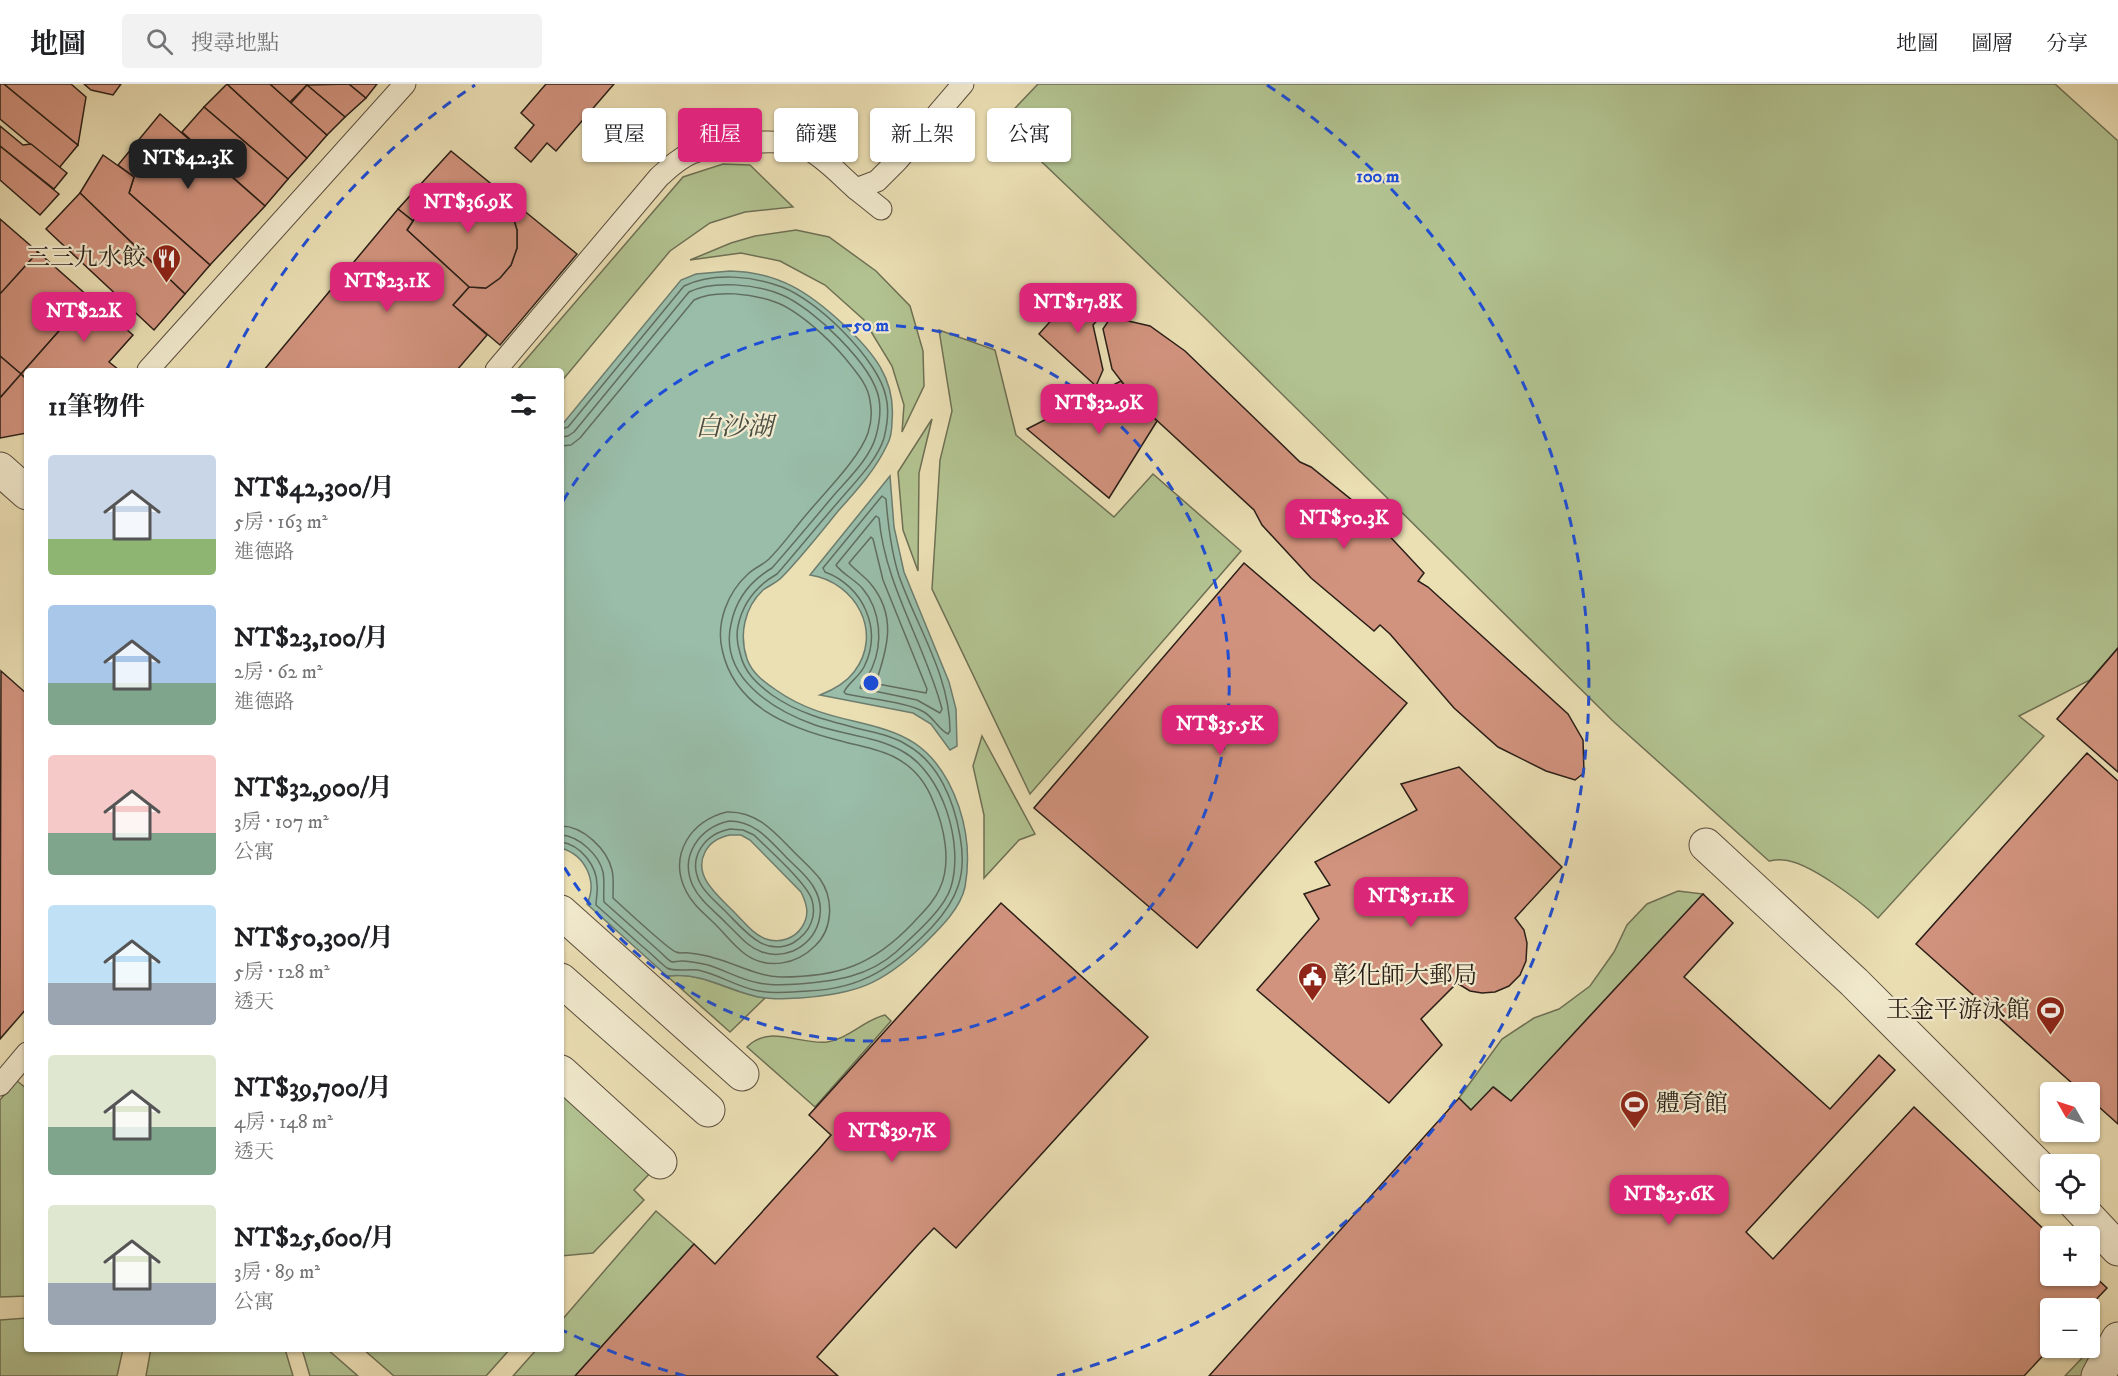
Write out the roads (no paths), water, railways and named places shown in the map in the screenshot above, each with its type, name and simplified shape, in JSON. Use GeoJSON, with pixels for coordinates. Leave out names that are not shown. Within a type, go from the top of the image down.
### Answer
{"type":"FeatureCollection","features":[{"type":"Feature","properties":{"kind":"street"},"geometry":{"type":"LineString","coordinates":[[0,469],[24,490]]}},
{"type":"Feature","properties":{"kind":"street"},"geometry":{"type":"LineString","coordinates":[[1706,845],[1854,982],[2040,1168]]}},
{"type":"Feature","properties":{"kind":"street"},"geometry":{"type":"LineString","coordinates":[[564,915],[742,1074]]}},
{"type":"Feature","properties":{"kind":"street"},"geometry":{"type":"LineString","coordinates":[[564,983],[701,1118],[564,1012]]}},
{"type":"Feature","properties":{"kind":"street"},"geometry":{"type":"LineString","coordinates":[[564,1075],[660,1162]]}},
{"type":"Feature","properties":{"kind":"street"},"geometry":{"type":"LineString","coordinates":[[2085,1214],[2118,1249]]}},
{"type":"Feature","properties":{"kind":"street"},"geometry":{"type":"LineString","coordinates":[[2098,1376],[2118,1339]]}},
{"type":"Feature","properties":{"kind":"lane"},"geometry":{"type":"LineString","coordinates":[[150,368],[405,84]]}},
{"type":"Feature","properties":{"kind":"lane"},"geometry":{"type":"LineString","coordinates":[[856,189],[877,180],[898,160],[963,84]]}},
{"type":"Feature","properties":{"kind":"lane"},"geometry":{"type":"LineString","coordinates":[[498,368],[659,177],[672,165],[692,153],[735,145],[788,142],[804,147],[818,156],[881,209]]}},
{"type":"Feature","properties":{"kind":"lane"},"geometry":{"type":"LineString","coordinates":[[0,1085],[24,1057]]}},
{"type":"Feature","properties":{"kind":"water","name":"白沙湖"},"geometry":{"type":"Polygon","coordinates":[[[730,271],[764,275],[793,286],[819,303],[855,335],[880,367],[890,392],[891,433],[877,462],[859,487],[790,568],[781,578],[763,590],[751,605],[745,622],[743,641],[752,669],[776,690],[803,705],[830,715],[881,728],[904,737],[925,752],[944,774],[962,817],[968,857],[967,877],[962,895],[953,912],[922,946],[893,970],[866,985],[837,994],[781,999],[757,997],[701,978],[667,976],[587,904],[591,887],[587,870],[577,856],[564,849],[564,422],[681,280],[696,274],[730,271]],[[730,835],[710,845],[702,861],[705,878],[715,893],[757,935],[777,941],[791,937],[799,931],[807,914],[801,892],[750,840],[741,835],[730,835]]]}},
{"type":"Feature","properties":{"kind":"water"},"geometry":{"type":"Polygon","coordinates":[[[890,476],[894,527],[904,572],[949,682],[956,709],[957,746],[950,750],[931,724],[913,713],[820,695],[847,680],[854,672],[863,657],[866,641],[865,626],[861,612],[852,598],[826,580],[810,575],[890,476]]]}},
{"type":"Feature","properties":{"kind":"place","name":"三三九水餃"},"geometry":{"type":"Point","coordinates":[167,284]}},
{"type":"Feature","properties":{"kind":"place","name":"彰化師大郵局"},"geometry":{"type":"Point","coordinates":[1312,1002]}},
{"type":"Feature","properties":{"kind":"place","name":"王金平游泳館"},"geometry":{"type":"Point","coordinates":[2051,1036]}},
{"type":"Feature","properties":{"kind":"place","name":"體育館"},"geometry":{"type":"Point","coordinates":[1635,1130]}}]}
